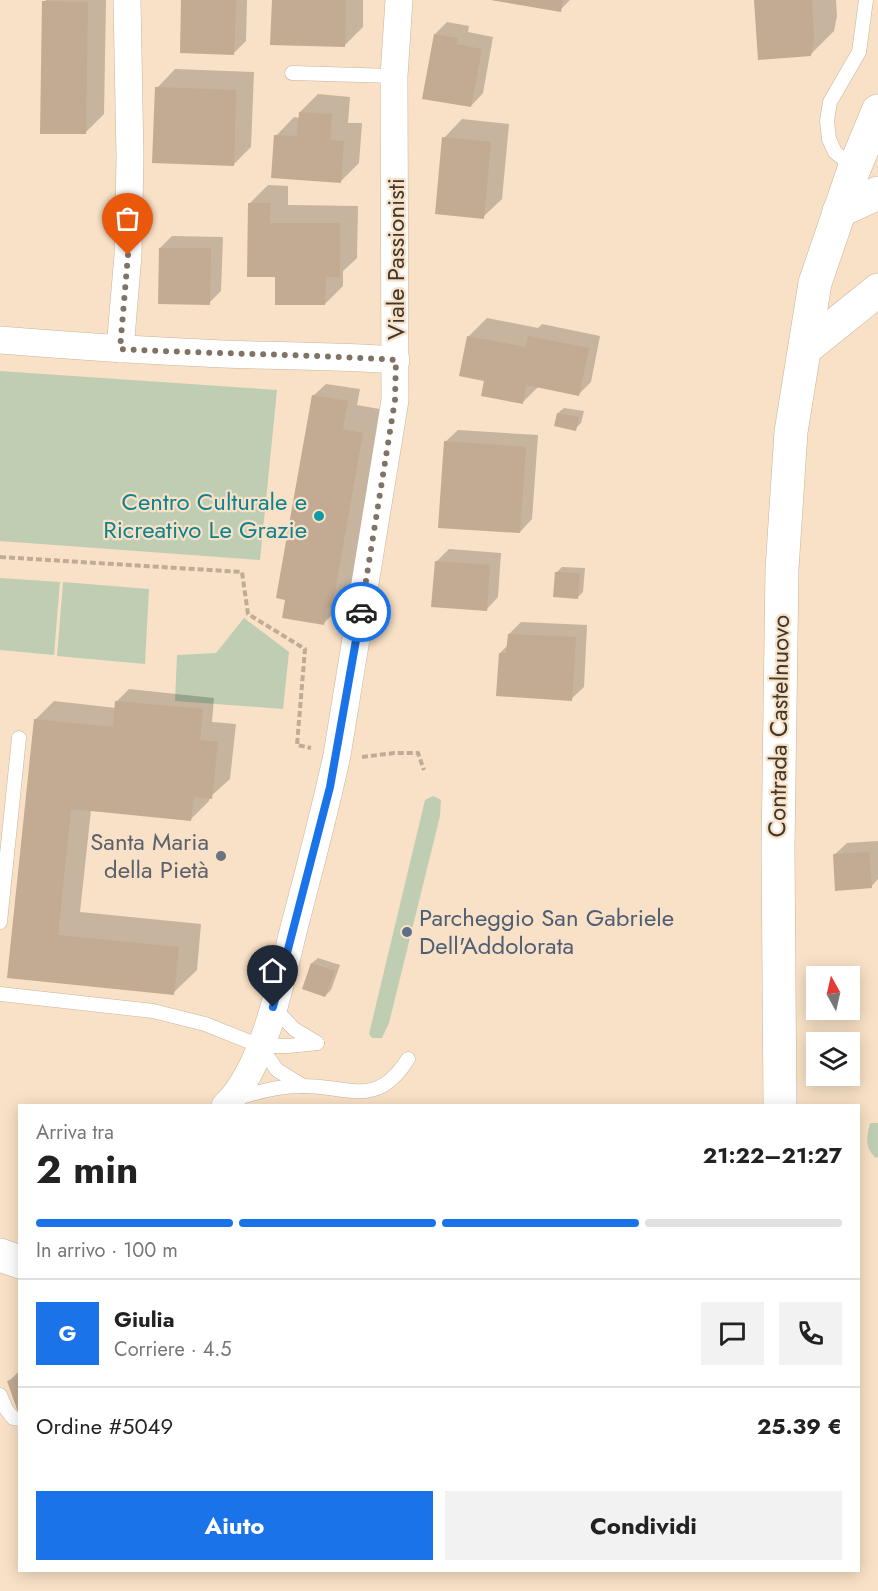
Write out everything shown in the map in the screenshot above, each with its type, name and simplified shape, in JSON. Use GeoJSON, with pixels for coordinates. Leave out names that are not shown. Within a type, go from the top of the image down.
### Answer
{"type":"FeatureCollection","features":[{"type":"Feature","properties":{"kind":"main road","name":"Contrada Castelnuovo"},"geometry":{"type":"LineString","coordinates":[[780,1104],[778,849],[782,569],[790,432],[815,283],[854,169],[878,111]]}},
{"type":"Feature","properties":{"kind":"main road"},"geometry":{"type":"LineString","coordinates":[[839,211],[878,193]]}},
{"type":"Feature","properties":{"kind":"main road"},"geometry":{"type":"LineString","coordinates":[[805,349],[872,299]]}},
{"type":"Feature","properties":{"kind":"street"},"geometry":{"type":"LineString","coordinates":[[120,349],[128,255],[130,179],[127,0]]}},
{"type":"Feature","properties":{"kind":"street","name":"Viale Passionisti"},"geometry":{"type":"LineString","coordinates":[[229,1102],[249,1071],[261,1046],[327,803],[338,755],[395,400],[394,76],[399,0]]}},
{"type":"Feature","properties":{"kind":"street"},"geometry":{"type":"LineString","coordinates":[[0,340],[120,349],[396,360]]}},
{"type":"Feature","properties":{"kind":"lane"},"geometry":{"type":"LineString","coordinates":[[854,169],[835,152],[829,139],[827,121],[830,102],[859,52],[866,0]]}},
{"type":"Feature","properties":{"kind":"lane"},"geometry":{"type":"LineString","coordinates":[[291,73],[394,76]]}},
{"type":"Feature","properties":{"kind":"lane"},"geometry":{"type":"LineString","coordinates":[[0,922],[19,738]]}},
{"type":"Feature","properties":{"kind":"lane"},"geometry":{"type":"LineString","coordinates":[[0,994],[153,1011],[205,1024],[261,1046],[317,1043],[294,1029],[273,1007]]}},
{"type":"Feature","properties":{"kind":"lane"},"geometry":{"type":"LineString","coordinates":[[261,1046],[277,1070],[303,1086]]}},
{"type":"Feature","properties":{"kind":"lane"},"geometry":{"type":"LineString","coordinates":[[229,1102],[303,1086],[353,1092],[376,1089],[397,1076],[408,1059]]}},
{"type":"Feature","properties":{"kind":"lane"},"geometry":{"type":"LineString","coordinates":[[0,1395],[6,1409],[13,1418],[18,1419]]}},
{"type":"Feature","properties":{"kind":"path"},"geometry":{"type":"LineString","coordinates":[[0,557],[242,572],[248,614],[305,649],[297,745],[354,758],[394,753],[418,753],[424,770]]}},
{"type":"Feature","properties":{"kind":"green space"},"geometry":{"type":"Polygon","coordinates":[[[0,371],[277,390],[260,560],[0,541],[0,371]]]}},
{"type":"Feature","properties":{"kind":"green space"},"geometry":{"type":"Polygon","coordinates":[[[0,578],[60,582],[54,655],[0,650],[0,578]]]}},
{"type":"Feature","properties":{"kind":"green space"},"geometry":{"type":"Polygon","coordinates":[[[63,582],[149,589],[145,664],[57,656],[63,582]]]}},
{"type":"Feature","properties":{"kind":"green space"},"geometry":{"type":"Polygon","coordinates":[[[244,618],[289,652],[283,709],[175,701],[177,655],[216,653],[244,618]]]}},
{"type":"Feature","properties":{"kind":"green space"},"geometry":{"type":"Polygon","coordinates":[[[433,796],[441,800],[440,816],[389,1023],[382,1038],[372,1038],[369,1034],[425,800],[433,796]]]}},
{"type":"Feature","properties":{"kind":"green space"},"geometry":{"type":"Polygon","coordinates":[[[870,1123],[878,1123],[878,1157],[876,1158],[868,1146],[870,1123]]]}},
{"type":"Feature","properties":{"kind":"building"},"geometry":{"type":"Polygon","coordinates":[[[181,0],[236,0],[234,55],[180,53],[181,0]]]}},
{"type":"Feature","properties":{"kind":"building"},"geometry":{"type":"Polygon","coordinates":[[[272,0],[346,0],[345,47],[270,45],[272,0]]]}},
{"type":"Feature","properties":{"kind":"building"},"geometry":{"type":"Polygon","coordinates":[[[491,0],[563,0],[561,12],[491,0]]]}},
{"type":"Feature","properties":{"kind":"building"},"geometry":{"type":"Polygon","coordinates":[[[754,0],[812,0],[814,40],[811,56],[758,60],[754,0]]]}},
{"type":"Feature","properties":{"kind":"building"},"geometry":{"type":"Polygon","coordinates":[[[42,1],[88,2],[86,134],[40,134],[42,1]]]}},
{"type":"Feature","properties":{"kind":"building"},"geometry":{"type":"Polygon","coordinates":[[[434,34],[458,38],[456,44],[482,49],[471,107],[422,99],[434,34]]]}},
{"type":"Feature","properties":{"kind":"building"},"geometry":{"type":"Polygon","coordinates":[[[155,87],[236,90],[234,166],[152,163],[155,87]]]}},
{"type":"Feature","properties":{"kind":"building"},"geometry":{"type":"Polygon","coordinates":[[[299,112],[332,114],[330,140],[344,141],[341,183],[271,178],[274,135],[297,136],[299,112]]]}},
{"type":"Feature","properties":{"kind":"building"},"geometry":{"type":"Polygon","coordinates":[[[442,137],[491,142],[484,219],[435,214],[442,137]]]}},
{"type":"Feature","properties":{"kind":"building"},"geometry":{"type":"Polygon","coordinates":[[[248,203],[270,203],[270,223],[340,223],[340,277],[326,277],[325,305],[275,305],[275,277],[247,277],[248,203]]]}},
{"type":"Feature","properties":{"kind":"building"},"geometry":{"type":"Polygon","coordinates":[[[159,248],[211,248],[210,305],[158,304],[159,248]]]}},
{"type":"Feature","properties":{"kind":"building"},"geometry":{"type":"Polygon","coordinates":[[[467,336],[526,347],[528,336],[589,348],[579,396],[526,385],[523,404],[481,396],[484,381],[459,376],[467,336]]]}},
{"type":"Feature","properties":{"kind":"building","name":"Centro Culturale e Ricreativo Le Grazie"},"geometry":{"type":"Polygon","coordinates":[[[312,395],[348,401],[343,429],[363,433],[332,608],[327,607],[324,625],[282,618],[285,600],[276,598],[312,395]]]}},
{"type":"Feature","properties":{"kind":"building"},"geometry":{"type":"Polygon","coordinates":[[[557,413],[579,417],[576,431],[554,426],[557,413]]]}},
{"type":"Feature","properties":{"kind":"building"},"geometry":{"type":"Polygon","coordinates":[[[444,441],[526,447],[520,533],[438,528],[444,441]]]}},
{"type":"Feature","properties":{"kind":"building"},"geometry":{"type":"Polygon","coordinates":[[[435,561],[490,565],[487,611],[431,607],[435,561]]]}},
{"type":"Feature","properties":{"kind":"building"},"geometry":{"type":"Polygon","coordinates":[[[555,572],[580,573],[578,599],[553,597],[555,572]]]}},
{"type":"Feature","properties":{"kind":"building"},"geometry":{"type":"Polygon","coordinates":[[[508,634],[576,637],[572,701],[496,696],[499,653],[506,653],[508,634]]]}},
{"type":"Feature","properties":{"kind":"building"},"geometry":{"type":"Polygon","coordinates":[[[115,701],[203,709],[200,740],[218,742],[212,799],[194,797],[191,821],[71,809],[58,935],[179,947],[174,995],[7,978],[34,719],[113,727],[115,701]]]}},
{"type":"Feature","properties":{"kind":"building"},"geometry":{"type":"Polygon","coordinates":[[[869,852],[872,888],[835,891],[833,854],[869,852]]]}},
{"type":"Feature","properties":{"kind":"building"},"geometry":{"type":"Polygon","coordinates":[[[311,963],[335,971],[325,997],[302,989],[311,963]]]}},
{"type":"Feature","properties":{"kind":"building"},"geometry":{"type":"Polygon","coordinates":[[[18,1377],[18,1412],[7,1381],[18,1377]]]}},
{"type":"Feature","properties":{"kind":"way so far"},"geometry":{"type":"LineString","coordinates":[[128,255],[120,349],[396,360],[395,400],[361,612]]}},
{"type":"Feature","properties":{"kind":"place","name":"Centro Culturale e Ricreativo Le Grazie"},"geometry":{"type":"Point","coordinates":[319,516]}},
{"type":"Feature","properties":{"kind":"place","name":"Santa Maria della Pietà"},"geometry":{"type":"Point","coordinates":[221,856]}},
{"type":"Feature","properties":{"kind":"place","name":"Parcheggio San Gabriele Dell'Addolorata"},"geometry":{"type":"Point","coordinates":[407,932]}},
{"type":"Feature","properties":{"kind":"route"},"geometry":{"type":"LineString","coordinates":[[273,1007],[338,755],[361,612]]}}]}
